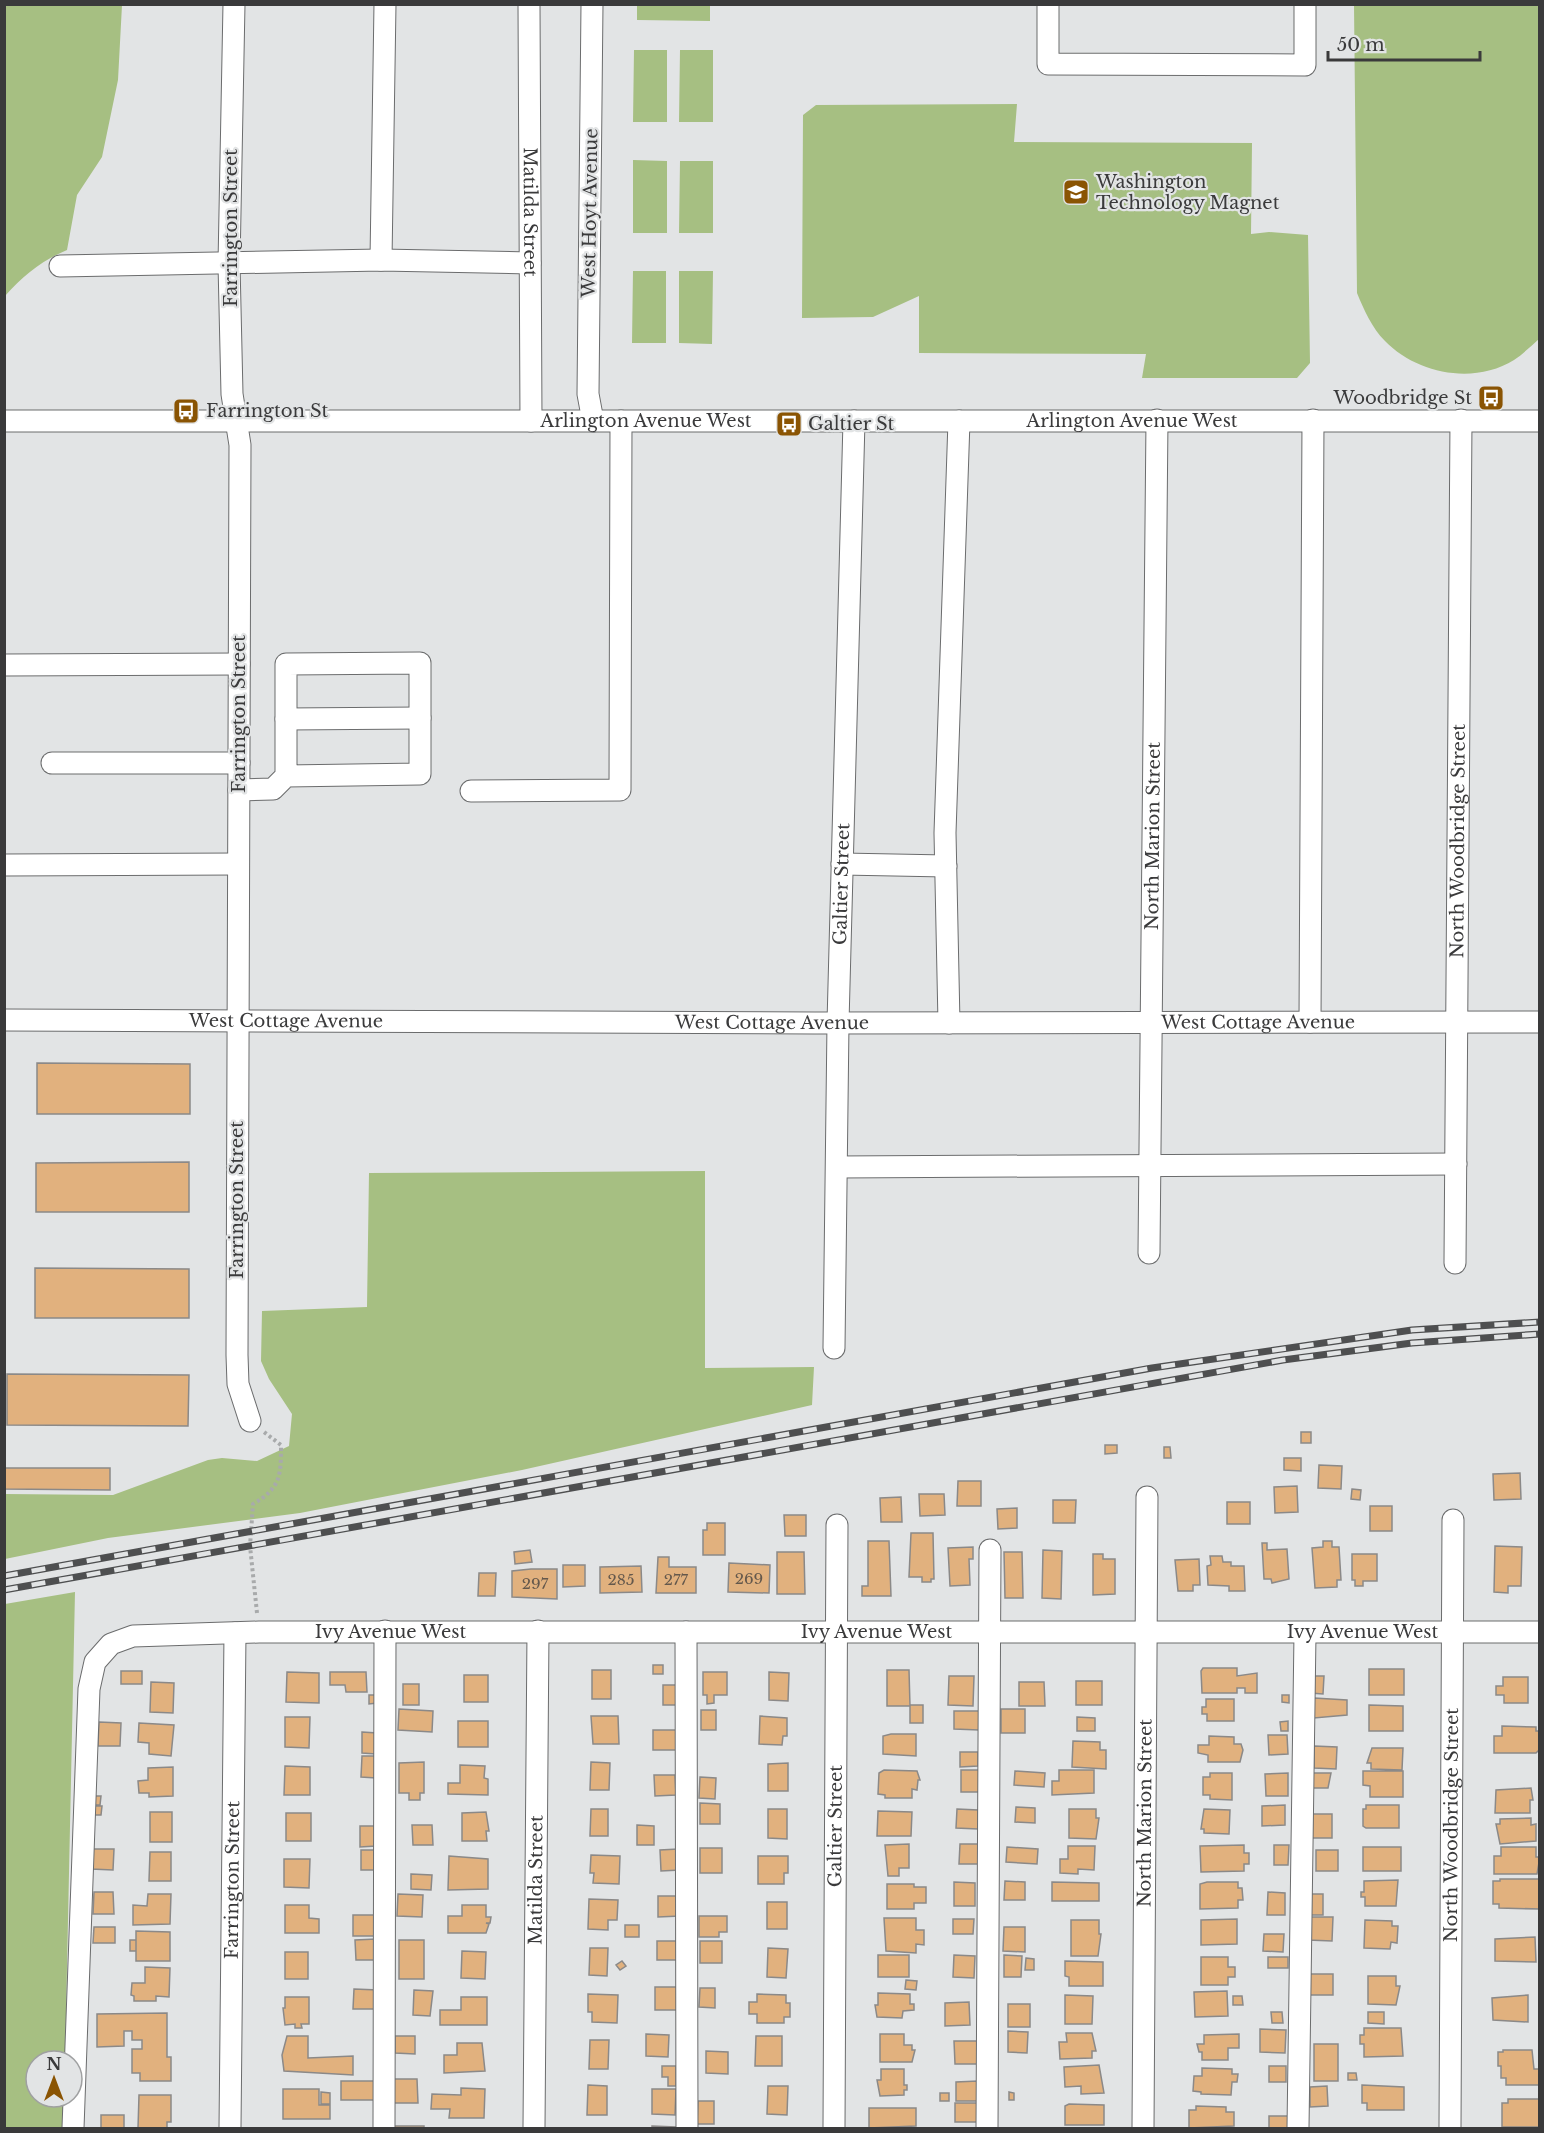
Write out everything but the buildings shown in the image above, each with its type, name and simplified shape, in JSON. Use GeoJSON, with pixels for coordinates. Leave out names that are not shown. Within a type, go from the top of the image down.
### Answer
{"type":"FeatureCollection","features":[{"type":"Feature","properties":{"kind":"street","name":"Farrington Street"},"geometry":{"type":"LineString","coordinates":[[234,4],[229,264],[235,421],[240,445],[238,1384],[250,1421]]}},
{"type":"Feature","properties":{"kind":"street"},"geometry":{"type":"LineString","coordinates":[[381,260],[386,4]]}},
{"type":"Feature","properties":{"kind":"street","name":"Matilda Street"},"geometry":{"type":"LineString","coordinates":[[529,4],[531,421]]}},
{"type":"Feature","properties":{"kind":"street","name":"West Hoyt Avenue"},"geometry":{"type":"LineString","coordinates":[[592,4],[588,394],[593,421]]}},
{"type":"Feature","properties":{"kind":"street"},"geometry":{"type":"LineString","coordinates":[[1048,4],[1048,64],[1282,65],[1305,65],[1305,4]]}},
{"type":"Feature","properties":{"kind":"street"},"geometry":{"type":"LineString","coordinates":[[60,266],[381,260],[530,263]]}},
{"type":"Feature","properties":{"kind":"street","name":"North Marion Street"},"geometry":{"type":"LineString","coordinates":[[1149,1253],[1157,420]]}},
{"type":"Feature","properties":{"kind":"street"},"geometry":{"type":"LineString","coordinates":[[1310,1022],[1313,420]]}},
{"type":"Feature","properties":{"kind":"street","name":"North Woodbridge Street"},"geometry":{"type":"LineString","coordinates":[[1455,1263],[1461,420]]}},
{"type":"Feature","properties":{"kind":"street","name":"Arlington Avenue West"},"geometry":{"type":"LineString","coordinates":[[4,421],[1539,421]]}},
{"type":"Feature","properties":{"kind":"street"},"geometry":{"type":"LineString","coordinates":[[471,791],[620,790],[621,421]]}},
{"type":"Feature","properties":{"kind":"street","name":"Galtier Street"},"geometry":{"type":"LineString","coordinates":[[834,1348],[838,1023],[854,421]]}},
{"type":"Feature","properties":{"kind":"street"},"geometry":{"type":"LineString","coordinates":[[949,1023],[945,833],[959,421]]}},
{"type":"Feature","properties":{"kind":"street"},"geometry":{"type":"LineString","coordinates":[[239,790],[273,789],[286,776],[420,774],[420,663],[286,664],[286,776]]}},
{"type":"Feature","properties":{"kind":"street"},"geometry":{"type":"LineString","coordinates":[[4,665],[239,664]]}},
{"type":"Feature","properties":{"kind":"street"},"geometry":{"type":"LineString","coordinates":[[286,719],[420,718]]}},
{"type":"Feature","properties":{"kind":"street"},"geometry":{"type":"LineString","coordinates":[[52,763],[239,763]]}},
{"type":"Feature","properties":{"kind":"street"},"geometry":{"type":"LineString","coordinates":[[4,865],[238,864]]}},
{"type":"Feature","properties":{"kind":"street"},"geometry":{"type":"LineString","coordinates":[[842,864],[946,866]]}},
{"type":"Feature","properties":{"kind":"street","name":"West Cottage Avenue"},"geometry":{"type":"LineString","coordinates":[[4,1020],[838,1023],[1539,1022]]}},
{"type":"Feature","properties":{"kind":"street"},"geometry":{"type":"LineString","coordinates":[[837,1167],[1456,1164]]}},
{"type":"Feature","properties":{"kind":"street","name":"North Marion Street"},"geometry":{"type":"LineString","coordinates":[[1143,2128],[1148,1497]]}},
{"type":"Feature","properties":{"kind":"street","name":"North Woodbridge Street"},"geometry":{"type":"LineString","coordinates":[[1450,2128],[1454,1521]]}},
{"type":"Feature","properties":{"kind":"street","name":"Galtier Street"},"geometry":{"type":"LineString","coordinates":[[834,2128],[837,1525]]}},
{"type":"Feature","properties":{"kind":"street"},"geometry":{"type":"LineString","coordinates":[[987,2128],[990,1550]]}},
{"type":"Feature","properties":{"kind":"street"},"geometry":{"type":"LineString","coordinates":[[384,2128],[385,1631]]}},
{"type":"Feature","properties":{"kind":"street","name":"Ivy Avenue West"},"geometry":{"type":"LineString","coordinates":[[73,2128],[88,1689],[95,1662],[111,1644],[132,1636],[385,1631],[990,1631],[1146,1634],[1539,1632]]}},
{"type":"Feature","properties":{"kind":"street","name":"Matilda Street"},"geometry":{"type":"LineString","coordinates":[[534,2128],[538,1631]]}},
{"type":"Feature","properties":{"kind":"street"},"geometry":{"type":"LineString","coordinates":[[686,1632],[687,2128]]}},
{"type":"Feature","properties":{"kind":"street","name":"Farrington Street"},"geometry":{"type":"LineString","coordinates":[[230,2128],[235,1633]]}},
{"type":"Feature","properties":{"kind":"street"},"geometry":{"type":"LineString","coordinates":[[1298,2128],[1305,1634]]}},
{"type":"Feature","properties":{"kind":"path"},"geometry":{"type":"LineString","coordinates":[[250,1421],[281,1445],[281,1471],[275,1487],[253,1504],[250,1546],[259,1632]]}},
{"type":"Feature","properties":{"kind":"green space"},"geometry":{"type":"Polygon","coordinates":[[[5,4],[122,5],[118,80],[102,157],[77,195],[67,250],[33,269],[5,296],[5,4]]]}},
{"type":"Feature","properties":{"kind":"green space"},"geometry":{"type":"Polygon","coordinates":[[[637,5],[710,5],[710,21],[637,20],[637,5]]]}},
{"type":"Feature","properties":{"kind":"green space"},"geometry":{"type":"Polygon","coordinates":[[[1354,5],[1539,5],[1539,339],[1517,358],[1498,368],[1464,374],[1429,368],[1413,361],[1398,352],[1380,336],[1357,293],[1354,5]]]}},
{"type":"Feature","properties":{"kind":"green space"},"geometry":{"type":"Polygon","coordinates":[[[634,50],[667,50],[667,122],[633,122],[634,50]]]}},
{"type":"Feature","properties":{"kind":"green space"},"geometry":{"type":"Polygon","coordinates":[[[680,50],[713,50],[713,122],[679,122],[680,50]]]}},
{"type":"Feature","properties":{"kind":"green space"},"geometry":{"type":"Polygon","coordinates":[[[1017,104],[1014,142],[1252,143],[1251,234],[1269,232],[1308,235],[1310,363],[1297,378],[1142,378],[1146,354],[919,353],[919,296],[873,317],[802,318],[803,115],[816,105],[1017,104]]]}},
{"type":"Feature","properties":{"kind":"green space"},"geometry":{"type":"Polygon","coordinates":[[[633,160],[667,161],[667,233],[633,233],[633,160]]]}},
{"type":"Feature","properties":{"kind":"green space"},"geometry":{"type":"Polygon","coordinates":[[[680,161],[713,161],[713,233],[679,233],[680,161]]]}},
{"type":"Feature","properties":{"kind":"green space"},"geometry":{"type":"Polygon","coordinates":[[[633,271],[666,271],[666,343],[632,343],[633,271]]]}},
{"type":"Feature","properties":{"kind":"green space"},"geometry":{"type":"Polygon","coordinates":[[[679,271],[713,271],[712,344],[679,343],[679,271]]]}},
{"type":"Feature","properties":{"kind":"green space"},"geometry":{"type":"Polygon","coordinates":[[[705,1171],[705,1368],[814,1367],[812,1405],[522,1470],[300,1513],[108,1538],[5,1559],[5,1494],[113,1495],[208,1460],[222,1458],[257,1461],[289,1446],[292,1414],[269,1379],[261,1361],[262,1311],[367,1307],[369,1173],[705,1171]]]}},
{"type":"Feature","properties":{"kind":"green space"},"geometry":{"type":"Polygon","coordinates":[[[75,1592],[65,2049],[24,2049],[24,2109],[64,2109],[64,2128],[5,2128],[5,1604],[75,1592]]]}},
{"type":"Feature","properties":{"kind":"railway"},"geometry":{"type":"LineString","coordinates":[[4,1576],[1152,1368],[1412,1330],[1540,1322]]}},
{"type":"Feature","properties":{"kind":"railway"},"geometry":{"type":"LineString","coordinates":[[4,1590],[1283,1360],[1412,1343],[1540,1334]]}},
{"type":"Feature","properties":{"kind":"place","name":"Washington Technology Magnet"},"geometry":{"type":"Point","coordinates":[1076,192]}},
{"type":"Feature","properties":{"kind":"place","name":"Woodbridge St"},"geometry":{"type":"Point","coordinates":[1491,398]}},
{"type":"Feature","properties":{"kind":"place","name":"Farrington St"},"geometry":{"type":"Point","coordinates":[186,411]}},
{"type":"Feature","properties":{"kind":"place","name":"Galtier St"},"geometry":{"type":"Point","coordinates":[789,424]}}]}
